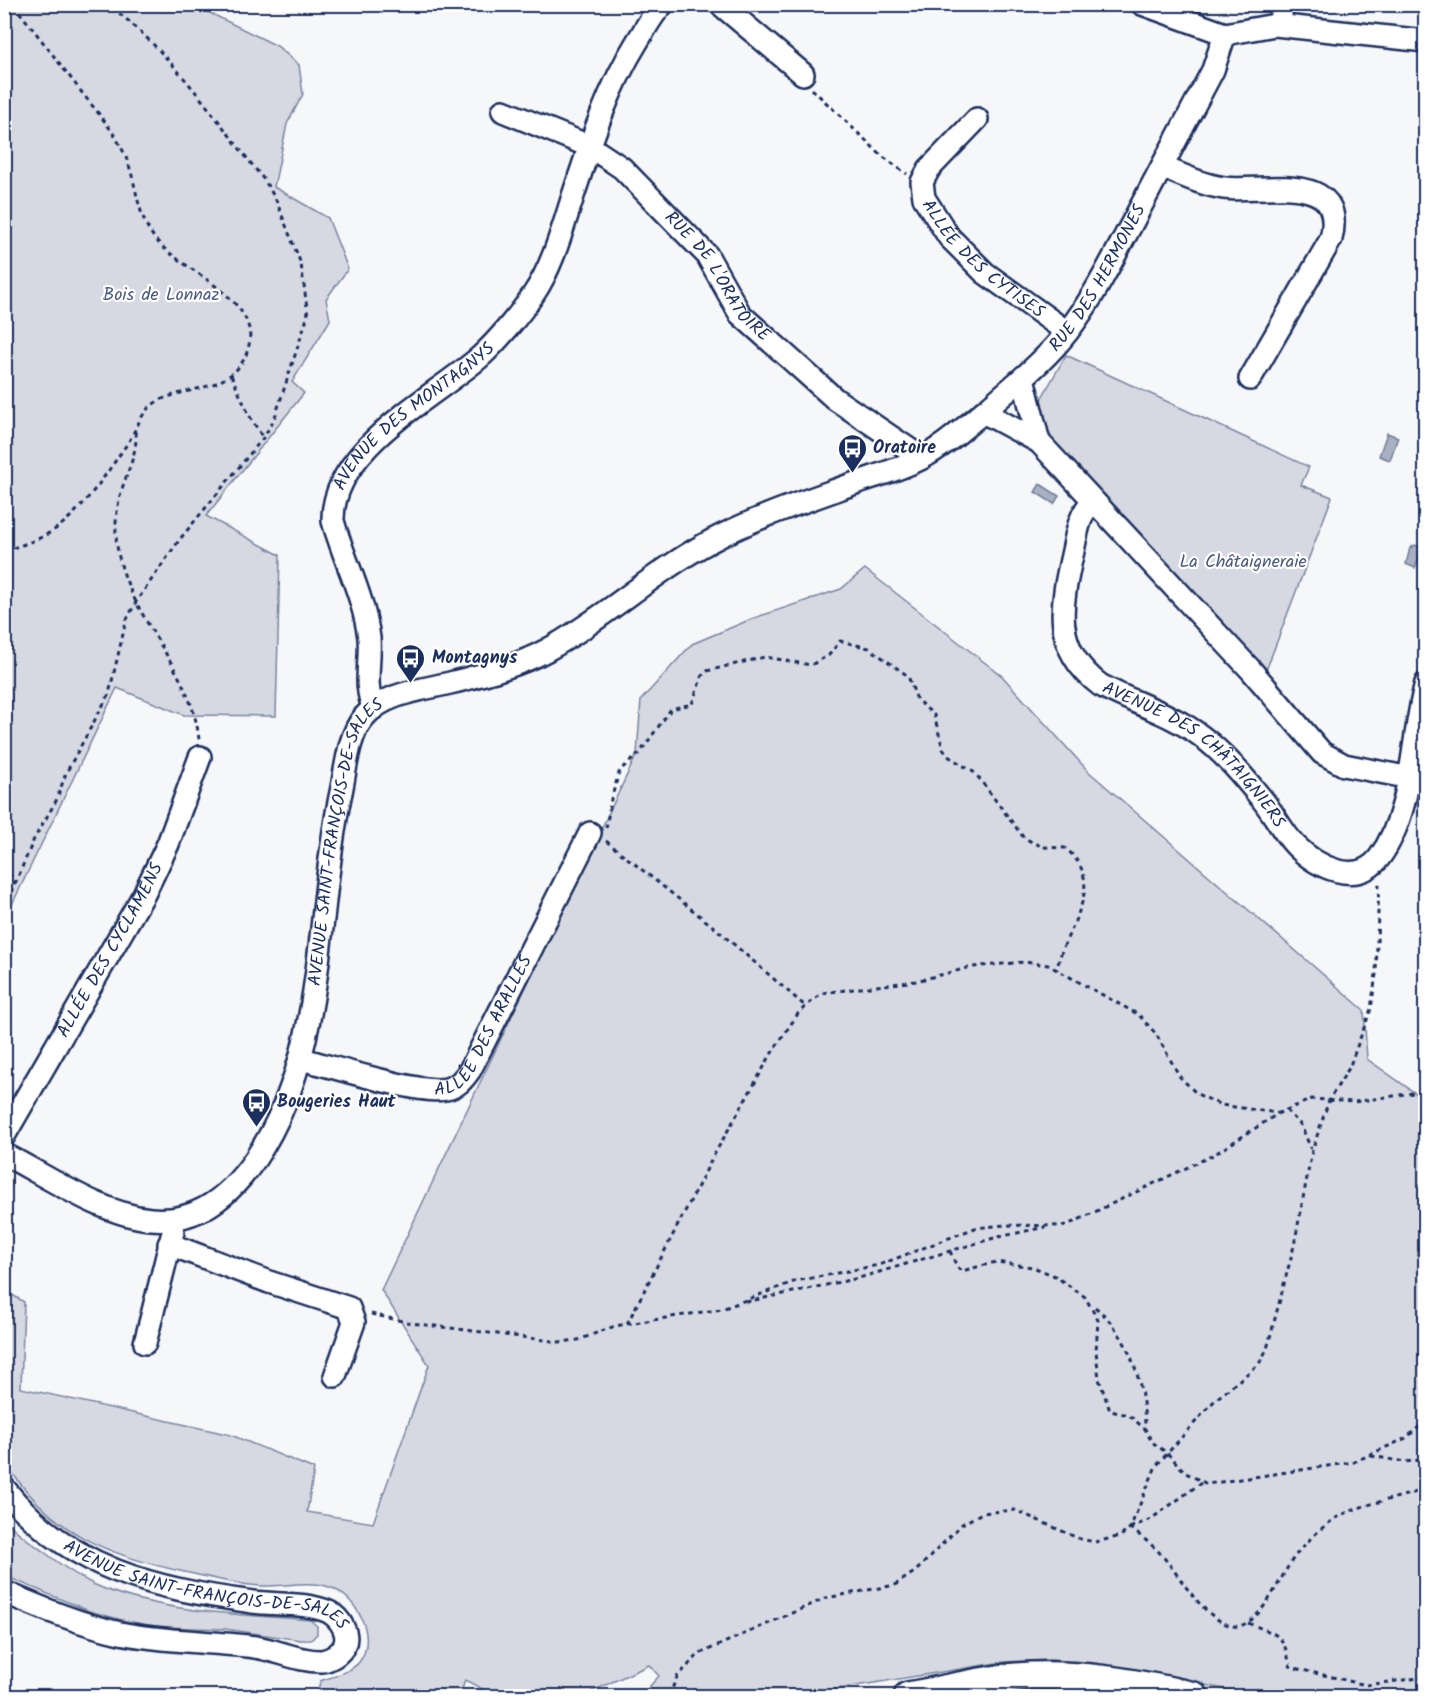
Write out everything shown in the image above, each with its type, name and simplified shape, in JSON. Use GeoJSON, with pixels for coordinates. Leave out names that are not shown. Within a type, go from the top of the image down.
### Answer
{"type":"FeatureCollection","features":[{"type":"Feature","properties":{"kind":"main road"},"geometry":{"type":"LineString","coordinates":[[908,1696],[1014,1677],[1041,1676],[1115,1682],[1194,1696]]}},
{"type":"Feature","properties":{"kind":"street","name":"AVENUE DES MONTAGNYS"},"geometry":{"type":"LineString","coordinates":[[374,708],[369,698],[369,638],[366,622],[333,521],[338,492],[363,453],[394,421],[481,357],[534,294],[560,239],[589,146],[620,70],[663,4]]}},
{"type":"Feature","properties":{"kind":"street"},"geometry":{"type":"LineString","coordinates":[[720,4],[802,75]]}},
{"type":"Feature","properties":{"kind":"street"},"geometry":{"type":"LineString","coordinates":[[1142,4],[1170,9],[1225,34],[1259,26],[1281,15],[1425,41]]}},
{"type":"Feature","properties":{"kind":"street","name":"RUE DES HERMONES"},"geometry":{"type":"LineString","coordinates":[[1023,378],[1067,332],[1098,286],[1213,69],[1225,34]]}},
{"type":"Feature","properties":{"kind":"street","name":"RUE DE L'ORATOIRE"},"geometry":{"type":"LineString","coordinates":[[503,111],[589,146],[622,168],[707,255],[740,314],[786,358],[835,399],[922,458]]}},
{"type":"Feature","properties":{"kind":"street","name":"ALLÉE DES CYTISES"},"geometry":{"type":"LineString","coordinates":[[976,119],[929,169],[922,182],[924,198],[949,237],[977,266],[1067,332]]}},
{"type":"Feature","properties":{"kind":"street"},"geometry":{"type":"LineString","coordinates":[[1162,167],[1220,187],[1309,189],[1323,199],[1332,213],[1331,239],[1250,379]]}},
{"type":"Feature","properties":{"kind":"street"},"geometry":{"type":"LineString","coordinates":[[1023,378],[1039,442]]}},
{"type":"Feature","properties":{"kind":"street","name":"AVENUE SAINT-FRANÇOIS-DE-SALES"},"geometry":{"type":"LineString","coordinates":[[4,1154],[112,1209],[143,1219],[174,1219],[198,1212],[212,1204],[242,1178],[273,1128],[301,1059],[312,999],[333,833],[355,732],[362,719],[374,708],[407,693],[499,670],[540,653],[594,621],[680,558],[727,533],[922,458],[946,443],[1023,378]]}},
{"type":"Feature","properties":{"kind":"street"},"geometry":{"type":"LineString","coordinates":[[983,412],[1039,442],[1251,670],[1322,753],[1344,765],[1417,779]]}},
{"type":"Feature","properties":{"kind":"street","name":"AVENUE DES CHÂTAIGNIERS"},"geometry":{"type":"LineString","coordinates":[[1093,501],[1081,516],[1063,603],[1063,630],[1072,656],[1080,667],[1100,685],[1181,723],[1212,744],[1261,797],[1296,846],[1315,861],[1333,870],[1350,873],[1374,864]]}},
{"type":"Feature","properties":{"kind":"street"},"geometry":{"type":"LineString","coordinates":[[1374,864],[1384,850],[1417,779],[1425,683]]}},
{"type":"Feature","properties":{"kind":"street","name":"ALLÉE DES CYCLAMENS"},"geometry":{"type":"LineString","coordinates":[[4,1136],[144,894],[168,844],[200,757]]}},
{"type":"Feature","properties":{"kind":"street","name":"ALLÉE DES ARALLES"},"geometry":{"type":"LineString","coordinates":[[301,1059],[426,1090],[448,1089],[462,1081],[476,1060],[596,835]]}},
{"type":"Feature","properties":{"kind":"street"},"geometry":{"type":"LineString","coordinates":[[145,1343],[174,1219]]}},
{"type":"Feature","properties":{"kind":"street"},"geometry":{"type":"LineString","coordinates":[[170,1244],[269,1282],[349,1308],[354,1322],[334,1376]]}},
{"type":"Feature","properties":{"kind":"street","name":"AVENUE SAINT-FRANÇOIS-DE-SALES"},"geometry":{"type":"LineString","coordinates":[[4,1488],[41,1527],[100,1567],[147,1582],[231,1599],[320,1609],[338,1619],[346,1635],[345,1641],[334,1656],[319,1661],[257,1647],[162,1640],[92,1625],[4,1592]]}},
{"type":"Feature","properties":{"kind":"path"},"geometry":{"type":"LineString","coordinates":[[4,551],[32,542],[56,529],[77,509],[151,405],[161,399],[212,385],[231,375],[242,363],[249,348],[249,331],[242,314],[230,298],[174,258],[156,241],[143,220],[133,173],[112,132],[13,4]]}},
{"type":"Feature","properties":{"kind":"path"},"geometry":{"type":"LineString","coordinates":[[4,904],[34,839],[56,801],[66,773],[109,694],[126,621],[136,602],[180,539],[263,438],[274,420],[306,326],[308,302],[301,264],[276,201],[265,181],[181,74],[123,16],[107,4]]}},
{"type":"Feature","properties":{"kind":"path"},"geometry":{"type":"LineString","coordinates":[[802,75],[810,87],[882,156],[922,182]]}},
{"type":"Feature","properties":{"kind":"path"},"geometry":{"type":"LineString","coordinates":[[231,375],[249,416],[263,438]]}},
{"type":"Feature","properties":{"kind":"path"},"geometry":{"type":"LineString","coordinates":[[135,430],[134,456],[117,508],[115,530],[120,558],[136,602],[190,700],[198,727],[200,757]]}},
{"type":"Feature","properties":{"kind":"path"},"geometry":{"type":"LineString","coordinates":[[805,1006],[620,849],[596,835],[620,770],[639,754],[671,709],[692,704],[702,676],[707,671],[765,657],[811,665],[829,655],[840,641],[858,644],[877,652],[908,676],[917,700],[934,715],[943,749],[975,773],[1024,838],[1043,847],[1065,848],[1078,861],[1085,882],[1084,894],[1076,921],[1059,956],[1057,970]]}},
{"type":"Feature","properties":{"kind":"path"},"geometry":{"type":"LineString","coordinates":[[1130,1528],[1148,1480],[1167,1453],[1215,1400],[1259,1364],[1267,1349],[1294,1246],[1312,1151],[1329,1100],[1349,1068],[1371,1009],[1376,974],[1379,890],[1374,864]]}},
{"type":"Feature","properties":{"kind":"path"},"geometry":{"type":"LineString","coordinates":[[4,865],[15,884]]}},
{"type":"Feature","properties":{"kind":"path"},"geometry":{"type":"LineString","coordinates":[[627,1324],[741,1105],[773,1051],[805,1006],[822,993],[916,981],[972,966],[1024,962],[1048,965],[1140,1015],[1156,1034],[1180,1077],[1197,1094],[1221,1105],[1279,1113]]}},
{"type":"Feature","properties":{"kind":"path"},"geometry":{"type":"LineString","coordinates":[[349,1308],[411,1323],[542,1342],[569,1342],[627,1324],[707,1312],[859,1278],[994,1238],[1074,1222],[1215,1154],[1279,1113],[1312,1099],[1354,1102],[1424,1092]]}},
{"type":"Feature","properties":{"kind":"path"},"geometry":{"type":"LineString","coordinates":[[1286,1110],[1300,1125],[1312,1151]]}},
{"type":"Feature","properties":{"kind":"path"},"geometry":{"type":"LineString","coordinates":[[737,1304],[796,1281],[879,1265],[975,1228],[1005,1225],[1049,1226]]}},
{"type":"Feature","properties":{"kind":"path"},"geometry":{"type":"LineString","coordinates":[[950,1251],[957,1267],[962,1271],[996,1262],[1044,1270],[1076,1290],[1112,1323],[1129,1352],[1144,1413],[1145,1429]]}},
{"type":"Feature","properties":{"kind":"path"},"geometry":{"type":"LineString","coordinates":[[1093,1306],[1098,1320],[1096,1351],[1099,1379],[1110,1411],[1129,1415],[1145,1429],[1152,1443],[1167,1453],[1186,1473],[1202,1483],[1213,1485],[1354,1461],[1406,1438],[1425,1421]]}},
{"type":"Feature","properties":{"kind":"path"},"geometry":{"type":"LineString","coordinates":[[1369,1456],[1404,1462],[1425,1459]]}},
{"type":"Feature","properties":{"kind":"path"},"geometry":{"type":"LineString","coordinates":[[669,1696],[677,1677],[699,1654],[826,1598],[894,1585],[916,1571],[962,1524],[982,1514],[1015,1510],[1080,1539],[1095,1542],[1110,1541],[1150,1519],[1202,1483]]}},
{"type":"Feature","properties":{"kind":"path"},"geometry":{"type":"LineString","coordinates":[[1130,1528],[1158,1552],[1215,1617],[1231,1626],[1240,1627],[1248,1623],[1263,1607],[1294,1558],[1336,1517],[1368,1503],[1425,1489]]}},
{"type":"Feature","properties":{"kind":"path"},"geometry":{"type":"LineString","coordinates":[[1248,1623],[1283,1640],[1288,1650],[1290,1666],[1294,1668],[1366,1684],[1425,1677]]}},
{"type":"Feature","properties":{"kind":"green space","name":"Bois de Lonnaz"},"geometry":{"type":"Polygon","coordinates":[[[5,4],[194,5],[277,46],[299,65],[303,94],[287,124],[274,187],[328,218],[348,269],[326,299],[330,320],[292,382],[304,393],[206,516],[280,555],[276,716],[184,715],[117,688],[5,919],[5,4]]]}},
{"type":"Feature","properties":{"kind":"green space","name":"La Châtaigneraie"},"geometry":{"type":"Polygon","coordinates":[[[1066,355],[1309,467],[1301,485],[1332,497],[1265,673],[1042,428],[1038,410],[1040,401],[1066,355]]]}},
{"type":"Feature","properties":{"kind":"green space"},"geometry":{"type":"Polygon","coordinates":[[[865,569],[1002,676],[1088,771],[1364,1010],[1367,1059],[1425,1100],[1425,1696],[1257,1696],[1139,1671],[1052,1660],[1003,1662],[825,1691],[767,1696],[641,1696],[659,1676],[649,1665],[582,1696],[496,1696],[465,1680],[460,1696],[317,1696],[320,1681],[352,1668],[360,1661],[365,1651],[365,1628],[361,1617],[355,1607],[339,1591],[312,1584],[261,1586],[234,1583],[133,1559],[107,1549],[62,1524],[42,1507],[23,1487],[5,1462],[4,1290],[24,1302],[21,1388],[231,1435],[314,1469],[307,1512],[373,1523],[429,1365],[381,1290],[637,754],[641,700],[692,644],[754,618],[841,589],[865,569]]]}},
{"type":"Feature","properties":{"kind":"green space"},"geometry":{"type":"Polygon","coordinates":[[[4,1519],[67,1569],[93,1584],[118,1594],[200,1611],[310,1620],[317,1626],[317,1634],[311,1640],[301,1640],[225,1629],[160,1627],[89,1611],[5,1576],[4,1519]]]}},
{"type":"Feature","properties":{"kind":"green space"},"geometry":{"type":"Polygon","coordinates":[[[1065,1689],[1126,1696],[978,1696],[1016,1690],[1065,1689]]]}},
{"type":"Feature","properties":{"kind":"water"},"geometry":{"type":"Polygon","coordinates":[[[1387,433],[1398,437],[1390,460],[1379,456],[1387,433]]]}},
{"type":"Feature","properties":{"kind":"water"},"geometry":{"type":"Polygon","coordinates":[[[1040,484],[1059,496],[1054,504],[1035,492],[1040,484]]]}},
{"type":"Feature","properties":{"kind":"water"},"geometry":{"type":"Polygon","coordinates":[[[1415,545],[1423,549],[1415,568],[1406,564],[1410,548],[1415,545]]]}},
{"type":"Feature","properties":{"kind":"place","name":"Oratoire"},"geometry":{"type":"Point","coordinates":[852,474]}},
{"type":"Feature","properties":{"kind":"place","name":"Montagnys"},"geometry":{"type":"Point","coordinates":[411,684]}},
{"type":"Feature","properties":{"kind":"place","name":"Bougeries Haut"},"geometry":{"type":"Point","coordinates":[256,1128]}}]}
